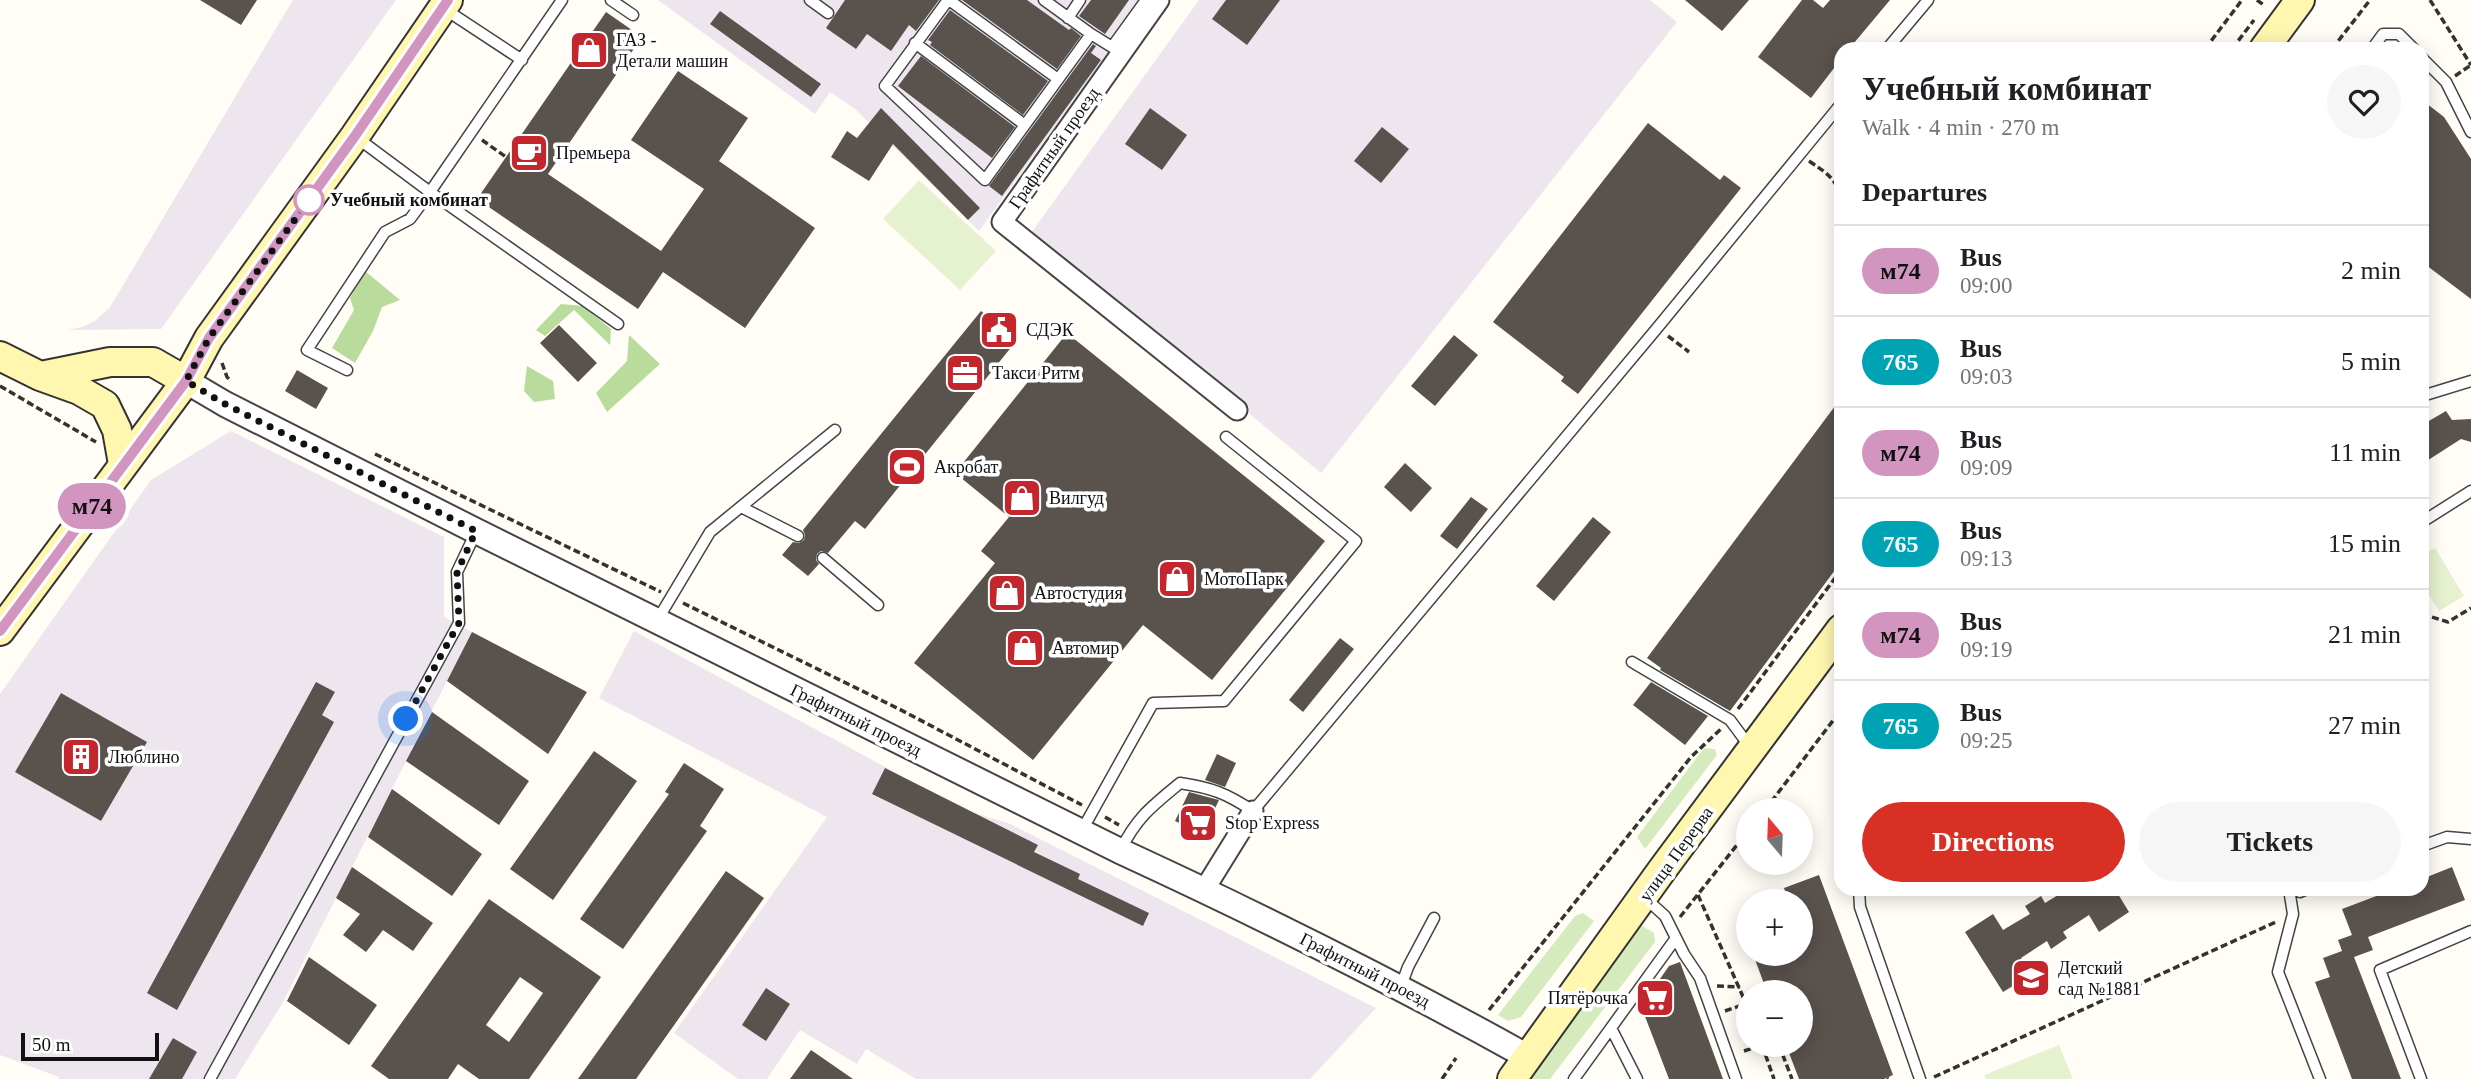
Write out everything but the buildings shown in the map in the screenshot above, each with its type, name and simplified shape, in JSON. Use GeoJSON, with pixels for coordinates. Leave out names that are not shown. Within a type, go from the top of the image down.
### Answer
{"type":"FeatureCollection","features":[{"type":"Feature","properties":{"kind":"main road"},"geometry":{"type":"LineString","coordinates":[[2269,42],[2300,0]]}},
{"type":"Feature","properties":{"kind":"main road"},"geometry":{"type":"LineString","coordinates":[[0,631],[115,456],[186,381],[209,338],[355,136],[446,4]]}},
{"type":"Feature","properties":{"kind":"main road"},"geometry":{"type":"LineString","coordinates":[[0,356],[40,376],[79,390],[105,405],[117,430],[115,456]]}},
{"type":"Feature","properties":{"kind":"main road"},"geometry":{"type":"LineString","coordinates":[[40,376],[110,362],[153,362],[186,381]]}},
{"type":"Feature","properties":{"kind":"main road","name":"улица Перерва"},"geometry":{"type":"LineString","coordinates":[[1520,1068],[1662,870],[1834,639]]}},
{"type":"Feature","properties":{"kind":"street","name":"Графитный проезд"},"geometry":{"type":"LineString","coordinates":[[1159,0],[1002,222],[1237,410]]}},
{"type":"Feature","properties":{"kind":"street","name":"Графитный проезд"},"geometry":{"type":"LineString","coordinates":[[186,381],[225,404],[657,621],[1087,821],[1204,890],[1400,987],[1520,1068]]}},
{"type":"Feature","properties":{"kind":"street"},"geometry":{"type":"LineString","coordinates":[[1204,890],[1253,811]]}},
{"type":"Feature","properties":{"kind":"lane"},"geometry":{"type":"LineString","coordinates":[[347,370],[307,350],[385,232],[410,219],[562,0]]}},
{"type":"Feature","properties":{"kind":"lane"},"geometry":{"type":"LineString","coordinates":[[611,0],[634,15]]}},
{"type":"Feature","properties":{"kind":"lane"},"geometry":{"type":"LineString","coordinates":[[810,0],[828,13]]}},
{"type":"Feature","properties":{"kind":"lane"},"geometry":{"type":"LineString","coordinates":[[1058,79],[948,0],[885,86],[985,180],[1091,34]]}},
{"type":"Feature","properties":{"kind":"lane"},"geometry":{"type":"LineString","coordinates":[[1044,0],[1112,47],[1146,0]]}},
{"type":"Feature","properties":{"kind":"lane"},"geometry":{"type":"LineString","coordinates":[[1068,18],[1080,0]]}},
{"type":"Feature","properties":{"kind":"lane"},"geometry":{"type":"LineString","coordinates":[[1893,42],[1928,0]]}},
{"type":"Feature","properties":{"kind":"lane"},"geometry":{"type":"LineString","coordinates":[[446,4],[522,60]]}},
{"type":"Feature","properties":{"kind":"lane"},"geometry":{"type":"LineString","coordinates":[[2377,42],[2383,34],[2399,34],[2407,42]]}},
{"type":"Feature","properties":{"kind":"lane"},"geometry":{"type":"LineString","coordinates":[[915,43],[1025,125]]}},
{"type":"Feature","properties":{"kind":"lane"},"geometry":{"type":"LineString","coordinates":[[2429,65],[2446,82],[2471,131]]}},
{"type":"Feature","properties":{"kind":"lane"},"geometry":{"type":"LineString","coordinates":[[1125,841],[1145,811],[1180,783],[1213,788],[1253,811],[1834,112]]}},
{"type":"Feature","properties":{"kind":"lane"},"geometry":{"type":"LineString","coordinates":[[355,136],[618,324]]}},
{"type":"Feature","properties":{"kind":"lane"},"geometry":{"type":"LineString","coordinates":[[2429,394],[2471,381]]}},
{"type":"Feature","properties":{"kind":"lane"},"geometry":{"type":"LineString","coordinates":[[657,621],[710,532],[835,430]]}},
{"type":"Feature","properties":{"kind":"lane"},"geometry":{"type":"LineString","coordinates":[[1087,821],[1153,703],[1224,701],[1356,541],[1226,437]]}},
{"type":"Feature","properties":{"kind":"lane"},"geometry":{"type":"LineString","coordinates":[[2429,518],[2471,491]]}},
{"type":"Feature","properties":{"kind":"lane"},"geometry":{"type":"LineString","coordinates":[[741,507],[798,536]]}},
{"type":"Feature","properties":{"kind":"lane"},"geometry":{"type":"LineString","coordinates":[[210,1079],[459,623],[457,572],[476,531]]}},
{"type":"Feature","properties":{"kind":"lane"},"geometry":{"type":"LineString","coordinates":[[823,558],[878,606]]}},
{"type":"Feature","properties":{"kind":"lane"},"geometry":{"type":"LineString","coordinates":[[1632,663],[1730,720],[1752,751]]}},
{"type":"Feature","properties":{"kind":"lane"},"geometry":{"type":"LineString","coordinates":[[2429,843],[2447,837],[2471,839]]}},
{"type":"Feature","properties":{"kind":"lane"},"geometry":{"type":"LineString","coordinates":[[1859,896],[1860,907],[1920,1079]]}},
{"type":"Feature","properties":{"kind":"lane"},"geometry":{"type":"LineString","coordinates":[[2290,896],[2293,914],[2278,972],[2320,1079]]}},
{"type":"Feature","properties":{"kind":"lane"},"geometry":{"type":"LineString","coordinates":[[1644,898],[1665,916],[1703,985],[1736,1079]]}},
{"type":"Feature","properties":{"kind":"lane"},"geometry":{"type":"LineString","coordinates":[[1400,987],[1434,918]]}},
{"type":"Feature","properties":{"kind":"lane"},"geometry":{"type":"LineString","coordinates":[[2421,1079],[2380,970],[2471,931]]}},
{"type":"Feature","properties":{"kind":"lane"},"geometry":{"type":"LineString","coordinates":[[1574,1079],[1676,938]]}},
{"type":"Feature","properties":{"kind":"lane"},"geometry":{"type":"LineString","coordinates":[[1611,1028],[1637,1079]]}},
{"type":"Feature","properties":{"kind":"path"},"geometry":{"type":"LineString","coordinates":[[2211,42],[2242,0]]}},
{"type":"Feature","properties":{"kind":"path"},"geometry":{"type":"LineString","coordinates":[[2257,0],[2265,6],[2270,0]]}},
{"type":"Feature","properties":{"kind":"path"},"geometry":{"type":"LineString","coordinates":[[2337,42],[2370,0]]}},
{"type":"Feature","properties":{"kind":"path"},"geometry":{"type":"LineString","coordinates":[[2430,0],[2471,65]]}},
{"type":"Feature","properties":{"kind":"path"},"geometry":{"type":"LineString","coordinates":[[2237,42],[2257,17]]}},
{"type":"Feature","properties":{"kind":"path"},"geometry":{"type":"LineString","coordinates":[[471,132],[506,157]]}},
{"type":"Feature","properties":{"kind":"path"},"geometry":{"type":"LineString","coordinates":[[1799,154],[1834,181]]}},
{"type":"Feature","properties":{"kind":"path"},"geometry":{"type":"LineString","coordinates":[[222,354],[227,377],[237,387]]}},
{"type":"Feature","properties":{"kind":"path"},"geometry":{"type":"LineString","coordinates":[[0,386],[115,456]]}},
{"type":"Feature","properties":{"kind":"path"},"geometry":{"type":"LineString","coordinates":[[373,453],[899,709],[1125,841]]}},
{"type":"Feature","properties":{"kind":"path"},"geometry":{"type":"LineString","coordinates":[[1482,1006],[1490,1011],[1691,757],[1730,720],[1834,579]]}},
{"type":"Feature","properties":{"kind":"path"},"geometry":{"type":"LineString","coordinates":[[2429,616],[2448,622],[2471,608]]}},
{"type":"Feature","properties":{"kind":"path"},"geometry":{"type":"LineString","coordinates":[[1774,798],[1834,719]]}},
{"type":"Feature","properties":{"kind":"path"},"geometry":{"type":"LineString","coordinates":[[1676,938],[1680,918],[1736,846]]}},
{"type":"Feature","properties":{"kind":"path"},"geometry":{"type":"LineString","coordinates":[[1698,895],[1737,980]]}},
{"type":"Feature","properties":{"kind":"path"},"geometry":{"type":"LineString","coordinates":[[1929,1079],[2293,914]]}},
{"type":"Feature","properties":{"kind":"path"},"geometry":{"type":"LineString","coordinates":[[1703,985],[1736,987]]}},
{"type":"Feature","properties":{"kind":"path"},"geometry":{"type":"LineString","coordinates":[[1713,1015],[1736,1008]]}},
{"type":"Feature","properties":{"kind":"path"},"geometry":{"type":"LineString","coordinates":[[1766,1057],[1774,1079]]}},
{"type":"Feature","properties":{"kind":"path"},"geometry":{"type":"LineString","coordinates":[[1783,1057],[1791,1079]]}},
{"type":"Feature","properties":{"kind":"path"},"geometry":{"type":"LineString","coordinates":[[1442,1079],[1457,1058]]}},
{"type":"Feature","properties":{"kind":"shaded area"},"geometry":{"type":"Polygon","coordinates":[[[293,0],[396,0],[161,329],[67,330],[95,321],[110,307],[293,0]]]}},
{"type":"Feature","properties":{"kind":"shaded area"},"geometry":{"type":"Polygon","coordinates":[[[658,0],[1147,0],[979,231],[855,109],[830,92],[815,114],[658,0]]]}},
{"type":"Feature","properties":{"kind":"shaded area"},"geometry":{"type":"Polygon","coordinates":[[[1199,0],[1650,0],[1677,22],[1321,473],[1031,233],[1199,0]]]}},
{"type":"Feature","properties":{"kind":"shaded area"},"geometry":{"type":"Polygon","coordinates":[[[231,431],[444,537],[444,617],[472,632],[282,1004],[235,1079],[58,1079],[59,1077],[0,1055],[0,694],[151,480],[231,431]],[[61,693],[15,772],[101,821],[146,742],[61,693]]]}},
{"type":"Feature","properties":{"kind":"shaded area"},"geometry":{"type":"Polygon","coordinates":[[[634,631],[900,775],[948,805],[1008,823],[1376,1008],[1310,1079],[916,1079],[866,1049],[857,1064],[800,1030],[767,1079],[738,1079],[674,1033],[827,817],[599,698],[634,631]]]}},
{"type":"Feature","properties":{"kind":"green space"},"geometry":{"type":"Polygon","coordinates":[[[919,180],[996,251],[960,290],[883,219],[919,180]]]}},
{"type":"Feature","properties":{"kind":"green space"},"geometry":{"type":"Polygon","coordinates":[[[365,271],[400,300],[382,307],[373,331],[355,363],[332,348],[354,310],[350,298],[365,271]]]}},
{"type":"Feature","properties":{"kind":"green space"},"geometry":{"type":"Polygon","coordinates":[[[561,304],[583,306],[611,329],[610,345],[574,310],[545,336],[536,330],[561,304]]]}},
{"type":"Feature","properties":{"kind":"green space"},"geometry":{"type":"Polygon","coordinates":[[[629,335],[660,364],[607,412],[596,393],[627,361],[629,335]]]}},
{"type":"Feature","properties":{"kind":"green space"},"geometry":{"type":"Polygon","coordinates":[[[527,366],[553,381],[555,399],[534,402],[524,391],[527,366]]]}},
{"type":"Feature","properties":{"kind":"green space"},"geometry":{"type":"Polygon","coordinates":[[[2435,548],[2464,596],[2439,611],[2429,595],[2429,551],[2435,548]]]}},
{"type":"Feature","properties":{"kind":"green space"},"geometry":{"type":"Polygon","coordinates":[[[1704,748],[1715,749],[1717,755],[1645,849],[1637,837],[1704,748]]]}},
{"type":"Feature","properties":{"kind":"green space"},"geometry":{"type":"Polygon","coordinates":[[[1583,913],[1594,921],[1521,1017],[1508,1021],[1498,1015],[1575,916],[1583,913]]]}},
{"type":"Feature","properties":{"kind":"green space"},"geometry":{"type":"Polygon","coordinates":[[[1641,925],[1654,933],[1655,942],[1550,1079],[1530,1079],[1641,925]]]}},
{"type":"Feature","properties":{"kind":"green space"},"geometry":{"type":"Polygon","coordinates":[[[2059,1045],[2073,1079],[1986,1079],[1984,1075],[2059,1045]]]}},
{"type":"Feature","properties":{"kind":"bus line","name":"м74"},"geometry":{"type":"LineString","coordinates":[[0,631],[186,381],[209,338],[355,136],[448,0]]}},
{"type":"Feature","properties":{"kind":"place","name":"ГАЗ - Детали машин"},"geometry":{"type":"Point","coordinates":[589,50]}},
{"type":"Feature","properties":{"kind":"place","name":"Премьера"},"geometry":{"type":"Point","coordinates":[529,153]}},
{"type":"Feature","properties":{"kind":"place","name":"Учебный комбинат"},"geometry":{"type":"Point","coordinates":[309,200]}},
{"type":"Feature","properties":{"kind":"place","name":"СДЭК"},"geometry":{"type":"Point","coordinates":[999,330]}},
{"type":"Feature","properties":{"kind":"place","name":"Такси Ритм"},"geometry":{"type":"Point","coordinates":[965,373]}},
{"type":"Feature","properties":{"kind":"place","name":"Акробат"},"geometry":{"type":"Point","coordinates":[907,467]}},
{"type":"Feature","properties":{"kind":"place","name":"Вилгуд"},"geometry":{"type":"Point","coordinates":[1022,498]}},
{"type":"Feature","properties":{"kind":"place","name":"МотоПарк"},"geometry":{"type":"Point","coordinates":[1177,579]}},
{"type":"Feature","properties":{"kind":"place","name":"Автостудия"},"geometry":{"type":"Point","coordinates":[1007,593]}},
{"type":"Feature","properties":{"kind":"place","name":"Автомир"},"geometry":{"type":"Point","coordinates":[1025,648]}},
{"type":"Feature","properties":{"kind":"place","name":"Люблино"},"geometry":{"type":"Point","coordinates":[81,757]}},
{"type":"Feature","properties":{"kind":"place","name":"Stop Express"},"geometry":{"type":"Point","coordinates":[1198,823]}},
{"type":"Feature","properties":{"kind":"place","name":"Детский сад №1881"},"geometry":{"type":"Point","coordinates":[2031,978]}},
{"type":"Feature","properties":{"kind":"place","name":"Пятёрочка"},"geometry":{"type":"Point","coordinates":[1655,998]}},
{"type":"Feature","properties":{"kind":"route"},"geometry":{"type":"LineString","coordinates":[[309,200],[209,338],[186,381],[225,404],[476,531],[457,572],[459,623],[406,719]]}}]}
